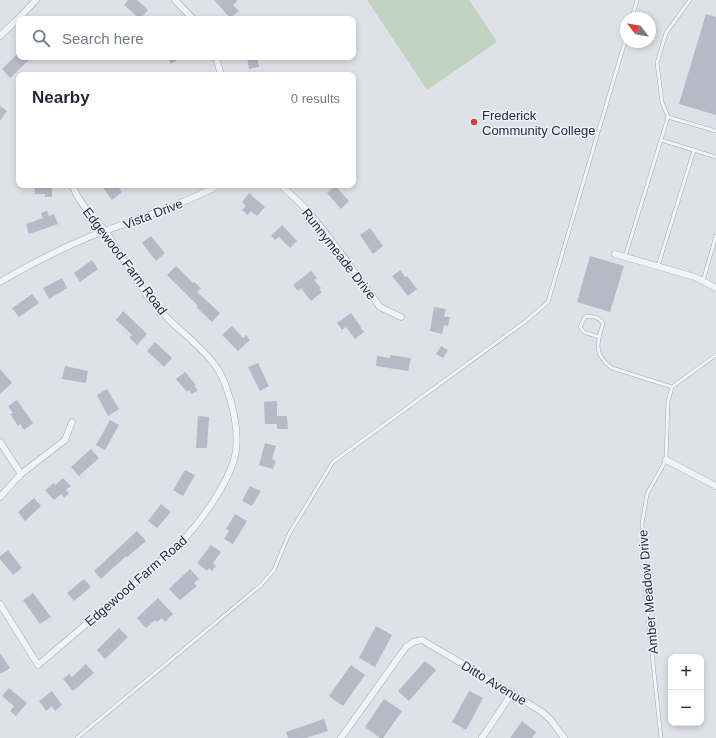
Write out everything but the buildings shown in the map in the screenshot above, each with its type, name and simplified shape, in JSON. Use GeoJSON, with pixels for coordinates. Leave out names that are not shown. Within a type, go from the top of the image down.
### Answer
{"type":"FeatureCollection","features":[{"type":"Feature","properties":{"kind":"street"},"geometry":{"type":"LineString","coordinates":[[21,16],[36,0]]}},
{"type":"Feature","properties":{"kind":"street"},"geometry":{"type":"LineString","coordinates":[[175,0],[190,16]]}},
{"type":"Feature","properties":{"kind":"street"},"geometry":{"type":"LineString","coordinates":[[0,36],[16,21]]}},
{"type":"Feature","properties":{"kind":"street"},"geometry":{"type":"LineString","coordinates":[[217,60],[220,72]]}},
{"type":"Feature","properties":{"kind":"street","name":"Edgewood Farm Road"},"geometry":{"type":"LineString","coordinates":[[0,604],[38,665],[171,552],[190,533],[213,502],[230,470],[236,451],[236,431],[233,408],[227,388],[215,365],[202,350],[175,326],[154,304],[135,279],[106,232],[89,214],[77,197],[73,188]]}},
{"type":"Feature","properties":{"kind":"street","name":"Vista Drive"},"geometry":{"type":"LineString","coordinates":[[0,282],[29,264],[90,237],[197,196],[213,188]]}},
{"type":"Feature","properties":{"kind":"street","name":"Runnymeade Drive"},"geometry":{"type":"LineString","coordinates":[[284,188],[308,212],[331,240],[380,307],[401,317]]}},
{"type":"Feature","properties":{"kind":"street"},"geometry":{"type":"LineString","coordinates":[[615,254],[695,277],[716,288]]}},
{"type":"Feature","properties":{"kind":"street"},"geometry":{"type":"LineString","coordinates":[[0,497],[21,474],[65,440],[72,422]]}},
{"type":"Feature","properties":{"kind":"street"},"geometry":{"type":"LineString","coordinates":[[0,442],[21,474]]}},
{"type":"Feature","properties":{"kind":"street"},"geometry":{"type":"LineString","coordinates":[[666,460],[716,486]]}},
{"type":"Feature","properties":{"kind":"street","name":"Ditto Avenue"},"geometry":{"type":"LineString","coordinates":[[341,738],[406,647],[416,640],[422,640],[542,712],[550,719],[564,738]]}},
{"type":"Feature","properties":{"kind":"street"},"geometry":{"type":"LineString","coordinates":[[482,738],[512,693]]}},
{"type":"Feature","properties":{"kind":"lane"},"geometry":{"type":"LineString","coordinates":[[634,12],[637,0]]}},
{"type":"Feature","properties":{"kind":"lane"},"geometry":{"type":"LineString","coordinates":[[625,257],[668,117],[662,102],[658,63],[666,33],[690,0]]}},
{"type":"Feature","properties":{"kind":"lane"},"geometry":{"type":"LineString","coordinates":[[78,738],[262,585],[274,570],[289,534],[334,462],[526,321],[548,302],[623,48]]}},
{"type":"Feature","properties":{"kind":"lane"},"geometry":{"type":"LineString","coordinates":[[668,117],[716,131]]}},
{"type":"Feature","properties":{"kind":"lane"},"geometry":{"type":"LineString","coordinates":[[661,140],[716,157]]}},
{"type":"Feature","properties":{"kind":"lane"},"geometry":{"type":"LineString","coordinates":[[658,266],[694,150]]}},
{"type":"Feature","properties":{"kind":"lane"},"geometry":{"type":"LineString","coordinates":[[703,281],[716,236]]}},
{"type":"Feature","properties":{"kind":"lane"},"geometry":{"type":"LineString","coordinates":[[598,337],[584,332],[580,327],[585,317],[589,316],[598,318],[603,323],[597,342],[600,357],[605,363],[612,368],[672,387],[716,355]]}},
{"type":"Feature","properties":{"kind":"lane","name":"Amber Meadow Drive"},"geometry":{"type":"LineString","coordinates":[[661,738],[646,597],[642,524],[647,494],[666,460],[668,400],[672,387]]}},
{"type":"Feature","properties":{"kind":"green space"},"geometry":{"type":"Polygon","coordinates":[[[367,0],[469,0],[497,42],[427,90],[367,0]]]}},
{"type":"Feature","properties":{"kind":"place","name":"Frederick Community College"},"geometry":{"type":"Point","coordinates":[474,122]}}]}
